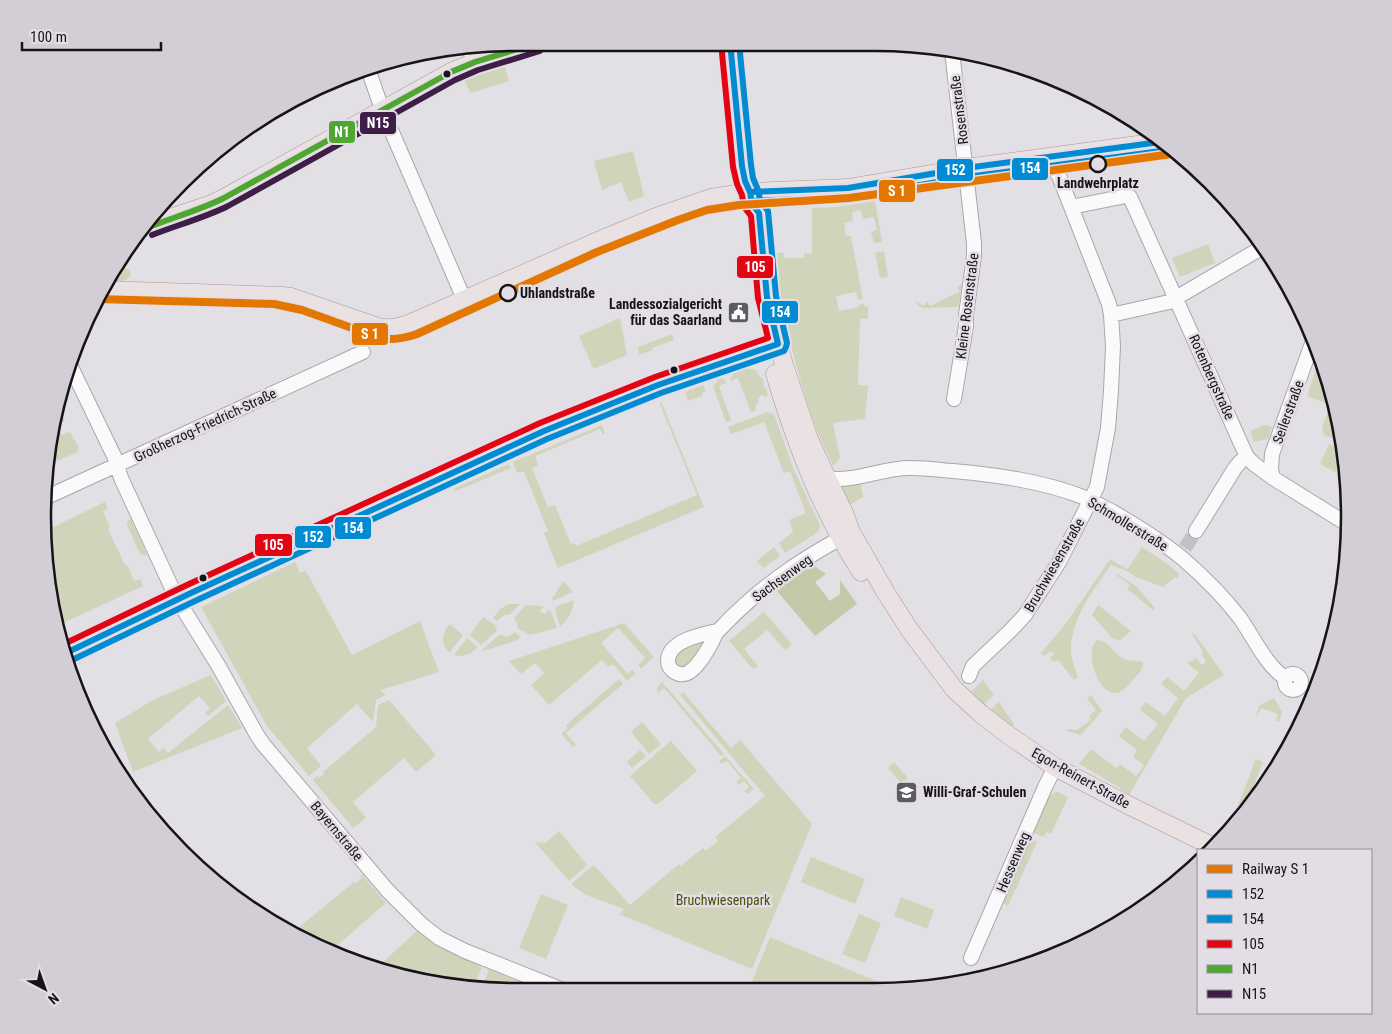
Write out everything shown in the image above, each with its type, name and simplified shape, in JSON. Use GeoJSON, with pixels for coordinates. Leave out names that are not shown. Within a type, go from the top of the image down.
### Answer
{"type":"FeatureCollection","features":[{"type":"Feature","properties":{"kind":"main road"},"geometry":{"type":"LineString","coordinates":[[730,51],[742,166],[751,198]]}},
{"type":"Feature","properties":{"kind":"main road"},"geometry":{"type":"LineString","coordinates":[[741,51],[753,171],[751,198]]}},
{"type":"Feature","properties":{"kind":"main road"},"geometry":{"type":"LineString","coordinates":[[155,224],[224,198],[450,72],[472,56],[491,52]]}},
{"type":"Feature","properties":{"kind":"main road"},"geometry":{"type":"LineString","coordinates":[[111,289],[291,297],[386,329],[411,323],[558,257],[656,217],[711,198],[751,198],[848,188],[946,171],[967,175],[984,166],[1153,143]]}},
{"type":"Feature","properties":{"kind":"main road","name":"Egon-Reinert-Straße"},"geometry":{"type":"LineString","coordinates":[[751,198],[747,208],[748,224],[758,298],[773,346],[797,444],[827,512],[882,585],[909,629],[954,688],[992,723],[1037,754],[1053,772],[1132,807],[1207,843]]}},
{"type":"Feature","properties":{"kind":"main road","name":"Egon-Reinert-Straße"},"geometry":{"type":"LineString","coordinates":[[773,346],[826,478],[844,513],[846,535],[901,635],[926,670],[946,693],[987,730],[1053,772],[1080,792],[1197,849]]}},
{"type":"Feature","properties":{"kind":"street","name":"Rosenstraße"},"geometry":{"type":"LineString","coordinates":[[953,58],[967,175]]}},
{"type":"Feature","properties":{"kind":"street"},"geometry":{"type":"LineString","coordinates":[[370,75],[382,109],[464,299]]}},
{"type":"Feature","properties":{"kind":"street"},"geometry":{"type":"LineString","coordinates":[[1059,176],[1062,162],[1067,157],[1076,153]]}},
{"type":"Feature","properties":{"kind":"street"},"geometry":{"type":"LineString","coordinates":[[1031,160],[1048,162],[1059,176],[1104,292],[1111,315],[1162,304],[1257,251]]}},
{"type":"Feature","properties":{"kind":"street","name":"Kleine Rosenstraße"},"geometry":{"type":"LineString","coordinates":[[954,400],[966,326],[974,256],[974,236],[967,175]]}},
{"type":"Feature","properties":{"kind":"street"},"geometry":{"type":"LineString","coordinates":[[1071,207],[1126,196],[1130,197],[1175,298]]}},
{"type":"Feature","properties":{"kind":"street","name":"Rotenbergstraße"},"geometry":{"type":"LineString","coordinates":[[1175,298],[1247,457],[1273,478],[1341,520]]}},
{"type":"Feature","properties":{"kind":"street","name":"Bruchwiesenstraße"},"geometry":{"type":"LineString","coordinates":[[969,676],[973,666],[1025,615],[1059,562],[1097,487],[1111,401],[1113,346],[1111,315]]}},
{"type":"Feature","properties":{"kind":"street"},"geometry":{"type":"LineString","coordinates":[[71,651],[178,599],[548,430],[653,387],[773,346]]}},
{"type":"Feature","properties":{"kind":"street","name":"Großherzog-Friedrich-Straße"},"geometry":{"type":"LineString","coordinates":[[52,495],[363,352]]}},
{"type":"Feature","properties":{"kind":"street","name":"Seilerstraße"},"geometry":{"type":"LineString","coordinates":[[1272,454],[1312,356]]}},
{"type":"Feature","properties":{"kind":"street","name":"Bayernstraße"},"geometry":{"type":"LineString","coordinates":[[74,373],[114,456],[121,478],[178,599],[260,740],[410,914],[434,934],[465,951],[545,983]]}},
{"type":"Feature","properties":{"kind":"street"},"geometry":{"type":"LineString","coordinates":[[1196,531],[1241,461],[1247,457],[1256,458],[1272,454],[1271,469],[1273,478]]}},
{"type":"Feature","properties":{"kind":"street","name":"Schmollerstraße"},"geometry":{"type":"LineString","coordinates":[[826,478],[837,479],[912,468],[976,473],[1047,485],[1091,500],[1182,552],[1239,617],[1275,670],[1285,678]]}},
{"type":"Feature","properties":{"kind":"street","name":"Sachsenweg"},"geometry":{"type":"LineString","coordinates":[[717,631],[782,574],[846,535]]}},
{"type":"Feature","properties":{"kind":"street","name":"Hessenweg"},"geometry":{"type":"LineString","coordinates":[[971,958],[1053,772]]}},
{"type":"Feature","properties":{"kind":"green space"},"geometry":{"type":"Polygon","coordinates":[[[504,65],[509,81],[471,93],[463,79],[504,65]]]}},
{"type":"Feature","properties":{"kind":"green space"},"geometry":{"type":"Polygon","coordinates":[[[633,151],[644,196],[629,202],[621,182],[602,190],[594,161],[633,151]]]}},
{"type":"Feature","properties":{"kind":"green space"},"geometry":{"type":"Polygon","coordinates":[[[875,201],[882,242],[874,243],[871,232],[877,230],[874,217],[863,219],[861,210],[852,212],[853,221],[844,223],[846,236],[851,236],[863,299],[858,300],[856,292],[836,296],[839,311],[859,307],[858,305],[864,304],[865,307],[868,306],[868,319],[860,319],[858,385],[868,386],[865,419],[833,423],[840,458],[833,466],[817,431],[796,366],[781,299],[774,253],[784,253],[784,258],[804,258],[804,253],[812,253],[812,208],[837,207],[875,201]]]}},
{"type":"Feature","properties":{"kind":"green space"},"geometry":{"type":"Polygon","coordinates":[[[1208,244],[1215,263],[1180,277],[1172,258],[1208,244]]]}},
{"type":"Feature","properties":{"kind":"green space"},"geometry":{"type":"Polygon","coordinates":[[[884,251],[888,277],[880,278],[875,253],[884,251]]]}},
{"type":"Feature","properties":{"kind":"green space"},"geometry":{"type":"Polygon","coordinates":[[[124,268],[131,274],[128,279],[116,281],[124,268]]]}},
{"type":"Feature","properties":{"kind":"green space"},"geometry":{"type":"Polygon","coordinates":[[[962,285],[957,307],[923,308],[914,300],[924,306],[927,301],[930,306],[959,292],[957,287],[962,285]]]}},
{"type":"Feature","properties":{"kind":"green space"},"geometry":{"type":"Polygon","coordinates":[[[620,318],[627,355],[593,368],[579,336],[620,318]]]}},
{"type":"Feature","properties":{"kind":"green space"},"geometry":{"type":"Polygon","coordinates":[[[672,334],[674,340],[639,355],[638,347],[672,334]]]}},
{"type":"Feature","properties":{"kind":"green space"},"geometry":{"type":"Polygon","coordinates":[[[748,368],[756,370],[760,377],[762,377],[768,396],[760,396],[755,407],[756,411],[751,412],[738,378],[731,381],[730,378],[733,376],[732,374],[748,368]]]}},
{"type":"Feature","properties":{"kind":"green space"},"geometry":{"type":"Polygon","coordinates":[[[1316,368],[1327,404],[1307,396],[1316,368]]]}},
{"type":"Feature","properties":{"kind":"green space"},"geometry":{"type":"Polygon","coordinates":[[[722,378],[723,380],[725,379],[726,383],[719,386],[731,420],[726,422],[713,386],[718,382],[717,380],[722,378]]]}},
{"type":"Feature","properties":{"kind":"green space"},"geometry":{"type":"Polygon","coordinates":[[[703,385],[706,391],[702,393],[703,396],[688,401],[685,392],[703,385]]]}},
{"type":"Feature","properties":{"kind":"green space"},"geometry":{"type":"Polygon","coordinates":[[[661,401],[704,507],[558,568],[544,533],[548,531],[524,471],[517,473],[513,462],[602,425],[605,434],[603,435],[600,429],[535,456],[538,465],[532,468],[548,507],[555,505],[571,544],[574,543],[576,546],[697,495],[660,404],[661,401]]]}},
{"type":"Feature","properties":{"kind":"green space"},"geometry":{"type":"Polygon","coordinates":[[[1328,410],[1334,438],[1324,435],[1322,428],[1328,410]]]}},
{"type":"Feature","properties":{"kind":"green space"},"geometry":{"type":"Polygon","coordinates":[[[767,412],[774,414],[794,470],[820,525],[819,531],[785,553],[779,543],[793,532],[789,520],[806,513],[790,471],[784,473],[764,422],[731,434],[728,427],[767,412]]]}},
{"type":"Feature","properties":{"kind":"green space"},"geometry":{"type":"Polygon","coordinates":[[[1264,425],[1272,427],[1268,439],[1254,442],[1250,431],[1264,425]]]}},
{"type":"Feature","properties":{"kind":"green space"},"geometry":{"type":"Polygon","coordinates":[[[59,430],[62,435],[70,432],[79,448],[78,452],[54,462],[59,430]]]}},
{"type":"Feature","properties":{"kind":"green space"},"geometry":{"type":"Polygon","coordinates":[[[1335,443],[1338,467],[1335,472],[1320,464],[1329,444],[1334,446],[1335,443]]]}},
{"type":"Feature","properties":{"kind":"green space"},"geometry":{"type":"Polygon","coordinates":[[[509,464],[511,468],[453,492],[455,488],[509,464]]]}},
{"type":"Feature","properties":{"kind":"green space"},"geometry":{"type":"Polygon","coordinates":[[[865,480],[861,487],[863,497],[850,505],[841,484],[865,480]]]}},
{"type":"Feature","properties":{"kind":"green space"},"geometry":{"type":"Polygon","coordinates":[[[105,502],[108,509],[103,511],[110,527],[108,529],[134,581],[140,579],[143,586],[63,623],[55,578],[51,528],[105,502]]]}},
{"type":"Feature","properties":{"kind":"green space"},"geometry":{"type":"Polygon","coordinates":[[[131,519],[147,555],[145,556],[140,554],[127,525],[128,520],[131,519]]]}},
{"type":"Feature","properties":{"kind":"green space"},"geometry":{"type":"Polygon","coordinates":[[[774,547],[780,556],[763,568],[757,561],[774,547]]]}},
{"type":"Feature","properties":{"kind":"green space"},"geometry":{"type":"Polygon","coordinates":[[[1142,547],[1169,565],[1179,574],[1178,578],[1175,577],[1163,587],[1111,565],[1084,605],[1075,627],[1071,653],[1078,677],[1074,680],[1058,660],[1054,662],[1050,658],[1054,654],[1051,651],[1044,656],[1041,653],[1067,622],[1110,559],[1128,569],[1142,547]]]}},
{"type":"Feature","properties":{"kind":"green space"},"geometry":{"type":"Polygon","coordinates":[[[295,562],[300,573],[306,571],[352,655],[420,621],[439,672],[381,690],[385,695],[376,700],[373,722],[357,704],[307,748],[321,766],[309,776],[267,726],[201,607],[295,562]]]}},
{"type":"Feature","properties":{"kind":"green space"},"geometry":{"type":"Polygon","coordinates":[[[813,565],[826,574],[815,582],[830,601],[840,594],[840,580],[857,604],[815,636],[777,591],[793,577],[813,565]]]}},
{"type":"Feature","properties":{"kind":"green space"},"geometry":{"type":"Polygon","coordinates":[[[1117,574],[1136,586],[1155,608],[1153,610],[1127,589],[1130,585],[1117,574]]]}},
{"type":"Feature","properties":{"kind":"green space"},"geometry":{"type":"Polygon","coordinates":[[[563,581],[572,592],[553,601],[552,599],[563,581]]]}},
{"type":"Feature","properties":{"kind":"green space"},"geometry":{"type":"Polygon","coordinates":[[[574,600],[570,614],[560,626],[555,610],[557,606],[574,600]]]}},
{"type":"Feature","properties":{"kind":"green space"},"geometry":{"type":"Polygon","coordinates":[[[509,604],[520,604],[509,615],[504,615],[497,621],[493,618],[500,609],[509,604]]]}},
{"type":"Feature","properties":{"kind":"green space"},"geometry":{"type":"Polygon","coordinates":[[[526,605],[544,606],[540,611],[545,614],[548,610],[551,611],[557,628],[530,635],[517,628],[514,618],[526,605]]]}},
{"type":"Feature","properties":{"kind":"green space"},"geometry":{"type":"Polygon","coordinates":[[[1098,605],[1131,631],[1119,641],[1112,638],[1092,615],[1098,605]]]}},
{"type":"Feature","properties":{"kind":"green space"},"geometry":{"type":"Polygon","coordinates":[[[764,612],[792,644],[785,650],[767,630],[744,649],[758,666],[753,669],[729,641],[764,612]]]}},
{"type":"Feature","properties":{"kind":"green space"},"geometry":{"type":"Polygon","coordinates":[[[483,617],[495,625],[497,631],[481,645],[470,635],[483,617]]]}},
{"type":"Feature","properties":{"kind":"green space"},"geometry":{"type":"Polygon","coordinates":[[[624,623],[654,657],[641,669],[638,665],[645,658],[618,628],[601,643],[628,674],[632,670],[636,673],[627,681],[613,664],[609,667],[602,660],[549,705],[531,685],[544,673],[535,663],[521,674],[509,661],[624,623]]]}},
{"type":"Feature","properties":{"kind":"green space"},"geometry":{"type":"Polygon","coordinates":[[[450,624],[463,635],[449,653],[444,646],[443,638],[450,624]]]}},
{"type":"Feature","properties":{"kind":"green space"},"geometry":{"type":"Polygon","coordinates":[[[515,632],[520,637],[518,640],[480,652],[500,634],[508,636],[515,632]]]}},
{"type":"Feature","properties":{"kind":"green space"},"geometry":{"type":"Polygon","coordinates":[[[1194,633],[1224,675],[1186,698],[1129,795],[1079,764],[1091,749],[1116,768],[1120,764],[1136,776],[1144,765],[1133,757],[1137,750],[1119,736],[1126,727],[1144,741],[1158,724],[1140,710],[1146,702],[1165,716],[1178,698],[1161,684],[1167,677],[1184,691],[1199,673],[1187,663],[1197,658],[1201,665],[1206,662],[1202,654],[1203,652],[1192,634],[1194,633]]]}},
{"type":"Feature","properties":{"kind":"green space"},"geometry":{"type":"Polygon","coordinates":[[[467,638],[478,647],[467,655],[454,655],[467,638]]]}},
{"type":"Feature","properties":{"kind":"green space"},"geometry":{"type":"Polygon","coordinates":[[[709,640],[685,669],[674,665],[673,654],[689,643],[709,640]]]}},
{"type":"Feature","properties":{"kind":"green space"},"geometry":{"type":"Polygon","coordinates":[[[1097,640],[1108,645],[1123,658],[1143,663],[1138,674],[1122,691],[1114,693],[1108,691],[1098,679],[1092,661],[1093,645],[1097,640]]]}},
{"type":"Feature","properties":{"kind":"green space"},"geometry":{"type":"Polygon","coordinates":[[[211,675],[226,701],[208,716],[205,713],[210,708],[199,696],[148,739],[159,752],[164,748],[168,753],[228,705],[242,728],[133,772],[115,723],[153,700],[211,675]]]}},
{"type":"Feature","properties":{"kind":"green space"},"geometry":{"type":"Polygon","coordinates":[[[619,679],[623,684],[566,733],[576,745],[573,747],[561,734],[568,728],[566,725],[619,679]]]}},
{"type":"Feature","properties":{"kind":"green space"},"geometry":{"type":"Polygon","coordinates":[[[983,680],[994,695],[983,705],[971,692],[983,680]]]}},
{"type":"Feature","properties":{"kind":"green space"},"geometry":{"type":"Polygon","coordinates":[[[662,682],[724,754],[721,756],[664,688],[658,693],[657,688],[662,682]]]}},
{"type":"Feature","properties":{"kind":"green space","name":"Bruchwiesenpark"},"geometry":{"type":"Polygon","coordinates":[[[683,692],[731,748],[740,740],[812,824],[752,969],[619,914],[624,909],[586,895],[572,885],[594,865],[630,905],[679,864],[681,866],[703,848],[706,851],[718,841],[715,837],[765,796],[680,695],[683,692]]]}},
{"type":"Feature","properties":{"kind":"green space"},"geometry":{"type":"Polygon","coordinates":[[[1091,695],[1102,711],[1081,735],[1067,731],[1068,729],[1077,730],[1091,720],[1089,716],[1096,710],[1087,698],[1091,695]]]}},
{"type":"Feature","properties":{"kind":"green space"},"geometry":{"type":"Polygon","coordinates":[[[1274,698],[1282,712],[1279,722],[1276,721],[1278,714],[1261,708],[1258,715],[1256,715],[1259,706],[1274,698]]]}},
{"type":"Feature","properties":{"kind":"green space"},"geometry":{"type":"Polygon","coordinates":[[[389,700],[436,755],[416,772],[404,758],[353,802],[366,818],[353,828],[313,780],[317,776],[319,778],[324,774],[323,772],[376,727],[378,705],[389,700]]]}},
{"type":"Feature","properties":{"kind":"green space"},"geometry":{"type":"Polygon","coordinates":[[[999,702],[1014,724],[1011,728],[989,711],[999,702]]]}},
{"type":"Feature","properties":{"kind":"green space"},"geometry":{"type":"Polygon","coordinates":[[[642,722],[661,744],[649,754],[631,732],[642,722]]]}},
{"type":"Feature","properties":{"kind":"green space"},"geometry":{"type":"Polygon","coordinates":[[[671,741],[697,771],[658,804],[654,804],[630,776],[671,741]]]}},
{"type":"Feature","properties":{"kind":"green space"},"geometry":{"type":"Polygon","coordinates":[[[640,750],[646,756],[632,768],[627,762],[640,750]]]}},
{"type":"Feature","properties":{"kind":"green space"},"geometry":{"type":"Polygon","coordinates":[[[725,756],[754,789],[747,794],[744,791],[749,787],[744,781],[739,785],[736,782],[741,778],[727,761],[722,764],[719,761],[725,756]]]}},
{"type":"Feature","properties":{"kind":"green space"},"geometry":{"type":"Polygon","coordinates":[[[1256,759],[1263,762],[1252,791],[1235,812],[1256,759]]]}},
{"type":"Feature","properties":{"kind":"green space"},"geometry":{"type":"Polygon","coordinates":[[[894,762],[908,778],[901,783],[888,768],[894,762]]]}},
{"type":"Feature","properties":{"kind":"green space"},"geometry":{"type":"Polygon","coordinates":[[[1055,792],[1068,797],[1051,834],[1046,832],[1044,837],[1033,833],[1049,797],[1055,792]]]}},
{"type":"Feature","properties":{"kind":"green space"},"geometry":{"type":"Polygon","coordinates":[[[559,831],[587,865],[569,881],[535,842],[545,843],[559,831]]]}},
{"type":"Feature","properties":{"kind":"green space"},"geometry":{"type":"Polygon","coordinates":[[[1030,839],[1037,842],[1008,906],[1002,903],[1030,839]]]}},
{"type":"Feature","properties":{"kind":"green space"},"geometry":{"type":"Polygon","coordinates":[[[811,857],[865,879],[855,904],[801,882],[811,857]]]}},
{"type":"Feature","properties":{"kind":"green space"},"geometry":{"type":"Polygon","coordinates":[[[362,875],[386,903],[337,946],[298,928],[354,882],[356,883],[362,878],[360,876],[362,875]]]}},
{"type":"Feature","properties":{"kind":"green space"},"geometry":{"type":"Polygon","coordinates":[[[541,894],[568,905],[546,959],[519,948],[541,894]]]}},
{"type":"Feature","properties":{"kind":"green space"},"geometry":{"type":"Polygon","coordinates":[[[901,897],[934,910],[927,929],[894,916],[901,897]]]}},
{"type":"Feature","properties":{"kind":"green space"},"geometry":{"type":"Polygon","coordinates":[[[859,914],[881,923],[865,963],[842,954],[859,914]]]}},
{"type":"Feature","properties":{"kind":"green space"},"geometry":{"type":"Polygon","coordinates":[[[417,931],[435,944],[482,967],[476,981],[426,974],[377,961],[384,961],[417,931]]]}},
{"type":"Feature","properties":{"kind":"green space"},"geometry":{"type":"Polygon","coordinates":[[[770,937],[880,983],[875,983],[751,983],[770,937]]]}},
{"type":"Feature","properties":{"kind":"green space"},"geometry":{"type":"Polygon","coordinates":[[[489,969],[522,983],[487,982],[484,982],[489,969]]]}},
{"type":"Feature","properties":{"kind":"tunnel"},"geometry":{"type":"LineString","coordinates":[[1185,548],[1196,531]]}},
{"type":"Feature","properties":{"kind":"transit line","name":"N1"},"geometry":{"type":"LineString","coordinates":[[154,225],[224,198],[451,72],[510,51]]}},
{"type":"Feature","properties":{"kind":"transit line","name":"N15"},"geometry":{"type":"LineString","coordinates":[[152,235],[228,206],[455,80],[478,70],[540,51]]}},
{"type":"Feature","properties":{"kind":"transit line","name":"105"},"geometry":{"type":"LineString","coordinates":[[68,642],[187,585],[540,423],[655,377],[768,338],[758,298],[751,216],[744,207],[733,167],[722,51]]}},
{"type":"Feature","properties":{"kind":"transit line","name":"152"},"geometry":{"type":"LineString","coordinates":[[71,651],[191,593],[544,431],[658,385],[778,344],[767,297],[759,213],[752,204],[742,166],[731,51]]}},
{"type":"Feature","properties":{"kind":"transit line","name":"154"},"geometry":{"type":"LineString","coordinates":[[74,659],[195,601],[547,439],[661,393],[784,351],[787,343],[776,296],[768,211],[760,200],[751,165],[740,51]]}},
{"type":"Feature","properties":{"kind":"transit line","name":"152"},"geometry":{"type":"LineString","coordinates":[[750,192],[848,188],[966,168],[1153,143]]}},
{"type":"Feature","properties":{"kind":"transit line","name":"154"},"geometry":{"type":"LineString","coordinates":[[750,201],[849,197],[967,177],[1161,151]]}},
{"type":"Feature","properties":{"kind":"transit line"},"geometry":{"type":"LineString","coordinates":[[106,299],[274,304],[302,310],[377,337],[397,339],[417,334],[597,252],[707,210],[739,205],[849,198],[1168,155]]}},
{"type":"Feature","properties":{"kind":"place","name":"Landwehrplatz"},"geometry":{"type":"Point","coordinates":[1098,164]}},
{"type":"Feature","properties":{"kind":"place","name":"Uhlandstraße"},"geometry":{"type":"Point","coordinates":[508,293]}},
{"type":"Feature","properties":{"kind":"place","name":"Landessozialgericht für das Saarland"},"geometry":{"type":"Point","coordinates":[738,312]}},
{"type":"Feature","properties":{"kind":"place","name":"Willi-Graf-Schulen"},"geometry":{"type":"Point","coordinates":[907,792]}}]}
